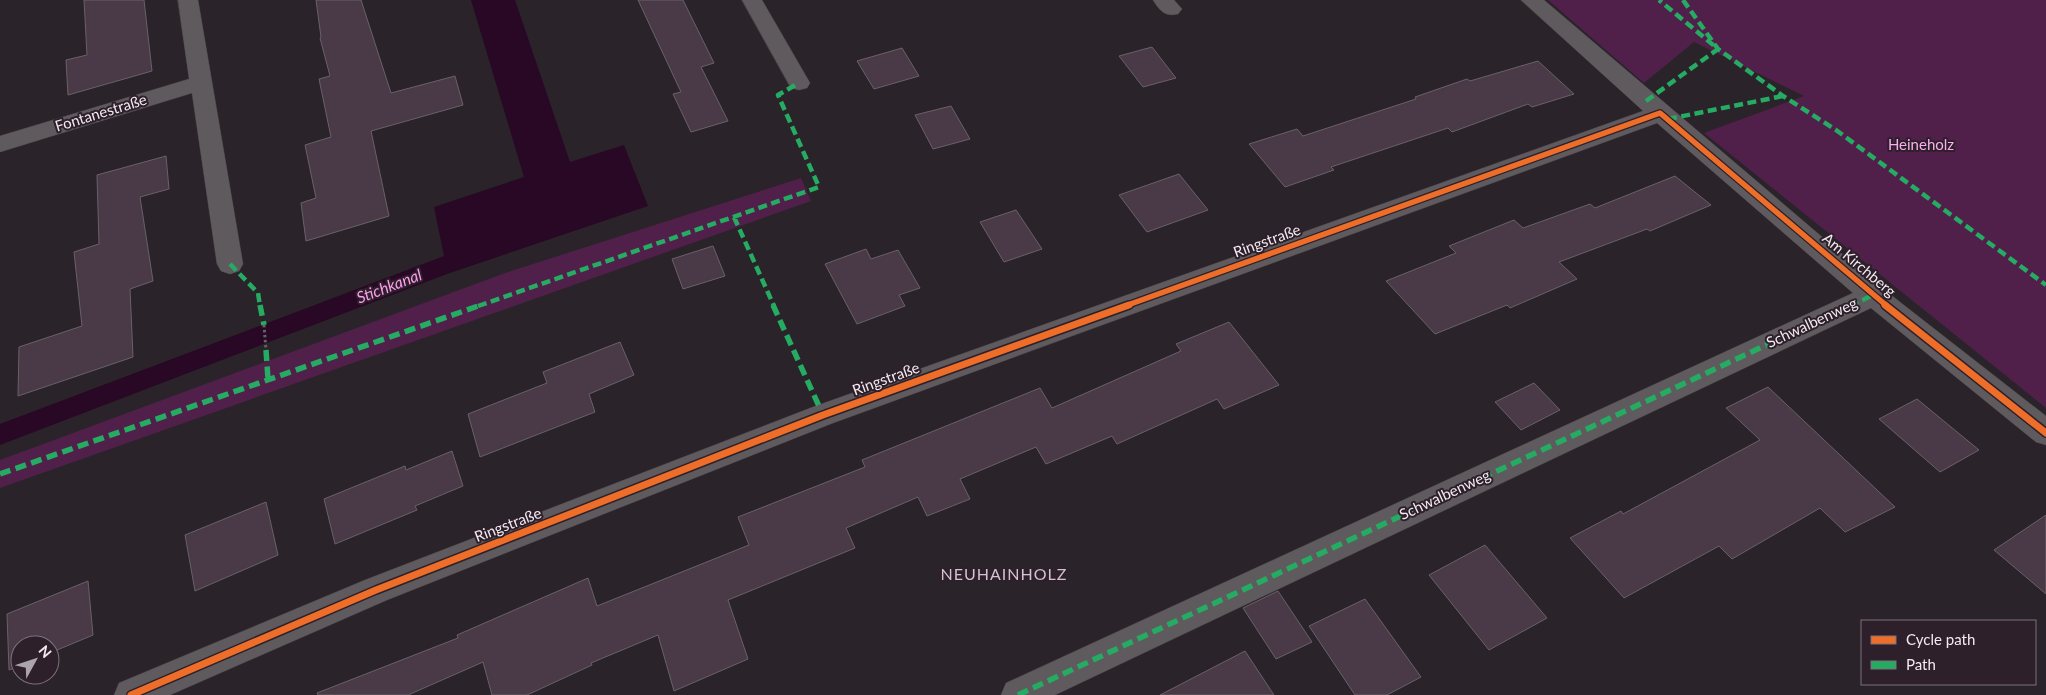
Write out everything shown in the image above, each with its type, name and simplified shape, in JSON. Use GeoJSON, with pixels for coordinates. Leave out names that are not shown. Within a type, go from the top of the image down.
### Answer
{"type":"FeatureCollection","features":[{"type":"Feature","properties":{"kind":"street"},"geometry":{"type":"LineString","coordinates":[[188,0],[230,264]]}},
{"type":"Feature","properties":{"kind":"street"},"geometry":{"type":"LineString","coordinates":[[752,0],[799,83]]}},
{"type":"Feature","properties":{"kind":"street","name":"Am Kirchberg"},"geometry":{"type":"LineString","coordinates":[[1531,0],[1660,113],[1873,294],[2046,433]]}},
{"type":"Feature","properties":{"kind":"street","name":"Fontanestraße"},"geometry":{"type":"LineString","coordinates":[[0,144],[201,83]]}},
{"type":"Feature","properties":{"kind":"street","name":"Ringstraße"},"geometry":{"type":"LineString","coordinates":[[131,695],[376,590],[823,415],[1660,113]]}},
{"type":"Feature","properties":{"kind":"street","name":"Schwalbenweg"},"geometry":{"type":"LineString","coordinates":[[1018,695],[1873,294]]}},
{"type":"Feature","properties":{"kind":"path"},"geometry":{"type":"LineString","coordinates":[[264,325],[266,350]]}},
{"type":"Feature","properties":{"kind":"green space","name":"Heineholz"},"geometry":{"type":"Polygon","coordinates":[[[1548,0],[2046,0],[2046,408],[1704,133],[1804,96],[1694,42],[1644,83],[1548,0]]]}},
{"type":"Feature","properties":{"kind":"green space"},"geometry":{"type":"Polygon","coordinates":[[[801,178],[811,201],[0,488],[0,460],[505,273],[801,178]]]}},
{"type":"Feature","properties":{"kind":"water","name":"Stichkanal"},"geometry":{"type":"Polygon","coordinates":[[[471,0],[515,0],[570,162],[624,145],[648,206],[447,274],[0,445],[0,424],[444,256],[434,207],[524,177],[471,0]]]}},
{"type":"Feature","properties":{"kind":"building"},"geometry":{"type":"Polygon","coordinates":[[[84,0],[144,0],[152,71],[68,95],[66,60],[87,55],[84,0]]]}},
{"type":"Feature","properties":{"kind":"building"},"geometry":{"type":"Polygon","coordinates":[[[316,0],[361,0],[391,93],[455,76],[463,105],[371,131],[389,216],[306,241],[301,203],[316,198],[305,145],[331,137],[319,79],[330,76],[320,38],[316,0]]]}},
{"type":"Feature","properties":{"kind":"building"},"geometry":{"type":"Polygon","coordinates":[[[638,0],[683,0],[714,63],[701,67],[728,121],[691,132],[673,94],[681,92],[638,0]]]}},
{"type":"Feature","properties":{"kind":"building"},"geometry":{"type":"Polygon","coordinates":[[[1152,47],[1176,78],[1143,87],[1119,56],[1152,47]]]}},
{"type":"Feature","properties":{"kind":"building"},"geometry":{"type":"Polygon","coordinates":[[[902,48],[919,76],[874,89],[857,61],[902,48]]]}},
{"type":"Feature","properties":{"kind":"building"},"geometry":{"type":"Polygon","coordinates":[[[1538,61],[1574,94],[1532,107],[1528,104],[1452,132],[1448,128],[1331,167],[1334,170],[1285,187],[1249,144],[1297,129],[1303,136],[1416,99],[1415,97],[1467,79],[1470,81],[1538,61]]]}},
{"type":"Feature","properties":{"kind":"building"},"geometry":{"type":"Polygon","coordinates":[[[951,106],[970,139],[933,149],[915,115],[951,106]]]}},
{"type":"Feature","properties":{"kind":"building"},"geometry":{"type":"Polygon","coordinates":[[[166,156],[169,189],[140,197],[153,281],[130,289],[133,357],[18,396],[19,347],[82,326],[74,252],[99,244],[97,175],[166,156]]]}},
{"type":"Feature","properties":{"kind":"building"},"geometry":{"type":"Polygon","coordinates":[[[1179,174],[1208,210],[1147,232],[1119,195],[1179,174]]]}},
{"type":"Feature","properties":{"kind":"building"},"geometry":{"type":"Polygon","coordinates":[[[1675,176],[1711,205],[1650,231],[1647,229],[1559,262],[1577,279],[1510,308],[1507,305],[1435,334],[1386,281],[1456,253],[1449,246],[1514,220],[1523,228],[1590,204],[1595,208],[1675,176]]]}},
{"type":"Feature","properties":{"kind":"building"},"geometry":{"type":"Polygon","coordinates":[[[1016,210],[1042,249],[1004,262],[980,222],[1016,210]]]}},
{"type":"Feature","properties":{"kind":"building"},"geometry":{"type":"Polygon","coordinates":[[[713,246],[725,276],[683,289],[672,259],[713,246]]]}},
{"type":"Feature","properties":{"kind":"building"},"geometry":{"type":"Polygon","coordinates":[[[866,249],[871,259],[898,250],[920,288],[899,295],[905,306],[857,324],[825,264],[866,249]]]}},
{"type":"Feature","properties":{"kind":"building"},"geometry":{"type":"Polygon","coordinates":[[[1229,322],[1279,385],[1224,409],[1217,399],[1117,444],[1112,436],[1046,464],[1036,447],[960,479],[970,499],[927,516],[918,497],[846,528],[855,548],[728,600],[748,659],[674,691],[658,635],[591,663],[592,665],[527,695],[492,695],[483,662],[408,695],[318,695],[317,693],[458,638],[457,635],[588,578],[597,606],[749,545],[738,517],[865,467],[862,460],[1040,388],[1052,408],[1181,351],[1176,344],[1229,322]]]}},
{"type":"Feature","properties":{"kind":"building"},"geometry":{"type":"Polygon","coordinates":[[[620,342],[634,375],[589,394],[595,412],[480,457],[468,414],[547,383],[543,372],[620,342]]]}},
{"type":"Feature","properties":{"kind":"building"},"geometry":{"type":"Polygon","coordinates":[[[1534,383],[1560,410],[1521,430],[1495,402],[1534,383]]]}},
{"type":"Feature","properties":{"kind":"building"},"geometry":{"type":"Polygon","coordinates":[[[1768,387],[1895,507],[1845,532],[1820,508],[1732,559],[1719,546],[1624,598],[1570,538],[1621,511],[1623,514],[1760,440],[1726,408],[1768,387]]]}},
{"type":"Feature","properties":{"kind":"building"},"geometry":{"type":"Polygon","coordinates":[[[1917,399],[1979,450],[1940,472],[1879,419],[1917,399]]]}},
{"type":"Feature","properties":{"kind":"building"},"geometry":{"type":"Polygon","coordinates":[[[452,451],[463,486],[415,506],[417,510],[335,544],[324,499],[405,466],[406,470],[452,451]]]}},
{"type":"Feature","properties":{"kind":"building"},"geometry":{"type":"Polygon","coordinates":[[[266,502],[278,555],[195,591],[185,535],[266,502]]]}},
{"type":"Feature","properties":{"kind":"building"},"geometry":{"type":"Polygon","coordinates":[[[2046,515],[2046,594],[1994,550],[2046,515]]]}},
{"type":"Feature","properties":{"kind":"building"},"geometry":{"type":"Polygon","coordinates":[[[1485,545],[1547,618],[1489,650],[1429,575],[1485,545]]]}},
{"type":"Feature","properties":{"kind":"building"},"geometry":{"type":"Polygon","coordinates":[[[88,581],[93,635],[60,649],[60,635],[10,635],[9,670],[7,614],[88,581]]]}},
{"type":"Feature","properties":{"kind":"building"},"geometry":{"type":"Polygon","coordinates":[[[1278,591],[1312,642],[1276,659],[1243,608],[1278,591]]]}},
{"type":"Feature","properties":{"kind":"building"},"geometry":{"type":"Polygon","coordinates":[[[1365,599],[1421,677],[1387,695],[1355,695],[1309,626],[1365,599]]]}},
{"type":"Feature","properties":{"kind":"building"},"geometry":{"type":"Polygon","coordinates":[[[1245,651],[1274,695],[1160,695],[1245,651]]]}},
{"type":"Feature","properties":{"kind":"marked path"},"geometry":{"type":"LineString","coordinates":[[1646,101],[1718,49],[1659,0]]}},
{"type":"Feature","properties":{"kind":"marked path"},"geometry":{"type":"LineString","coordinates":[[1683,0],[1718,49],[1783,96],[1836,130],[2046,285]]}},
{"type":"Feature","properties":{"kind":"marked path"},"geometry":{"type":"LineString","coordinates":[[0,474],[819,187],[778,95],[799,83]]}},
{"type":"Feature","properties":{"kind":"marked path"},"geometry":{"type":"LineString","coordinates":[[1668,119],[1783,96]]}},
{"type":"Feature","properties":{"kind":"marked path"},"geometry":{"type":"LineString","coordinates":[[734,217],[823,415]]}},
{"type":"Feature","properties":{"kind":"marked path"},"geometry":{"type":"LineString","coordinates":[[230,264],[258,293],[264,325]]}},
{"type":"Feature","properties":{"kind":"marked path"},"geometry":{"type":"LineString","coordinates":[[1018,695],[1873,295]]}},
{"type":"Feature","properties":{"kind":"marked path"},"geometry":{"type":"LineString","coordinates":[[266,350],[268,379]]}},
{"type":"Feature","properties":{"kind":"cycle path"},"geometry":{"type":"LineString","coordinates":[[131,695],[376,590],[823,415],[1660,113],[1873,295],[2046,433]]}},
{"type":"Feature","properties":{"kind":"district","name":"NEUHAINHOLZ"},"geometry":{"type":"Point","coordinates":[1004,574]}}]}
